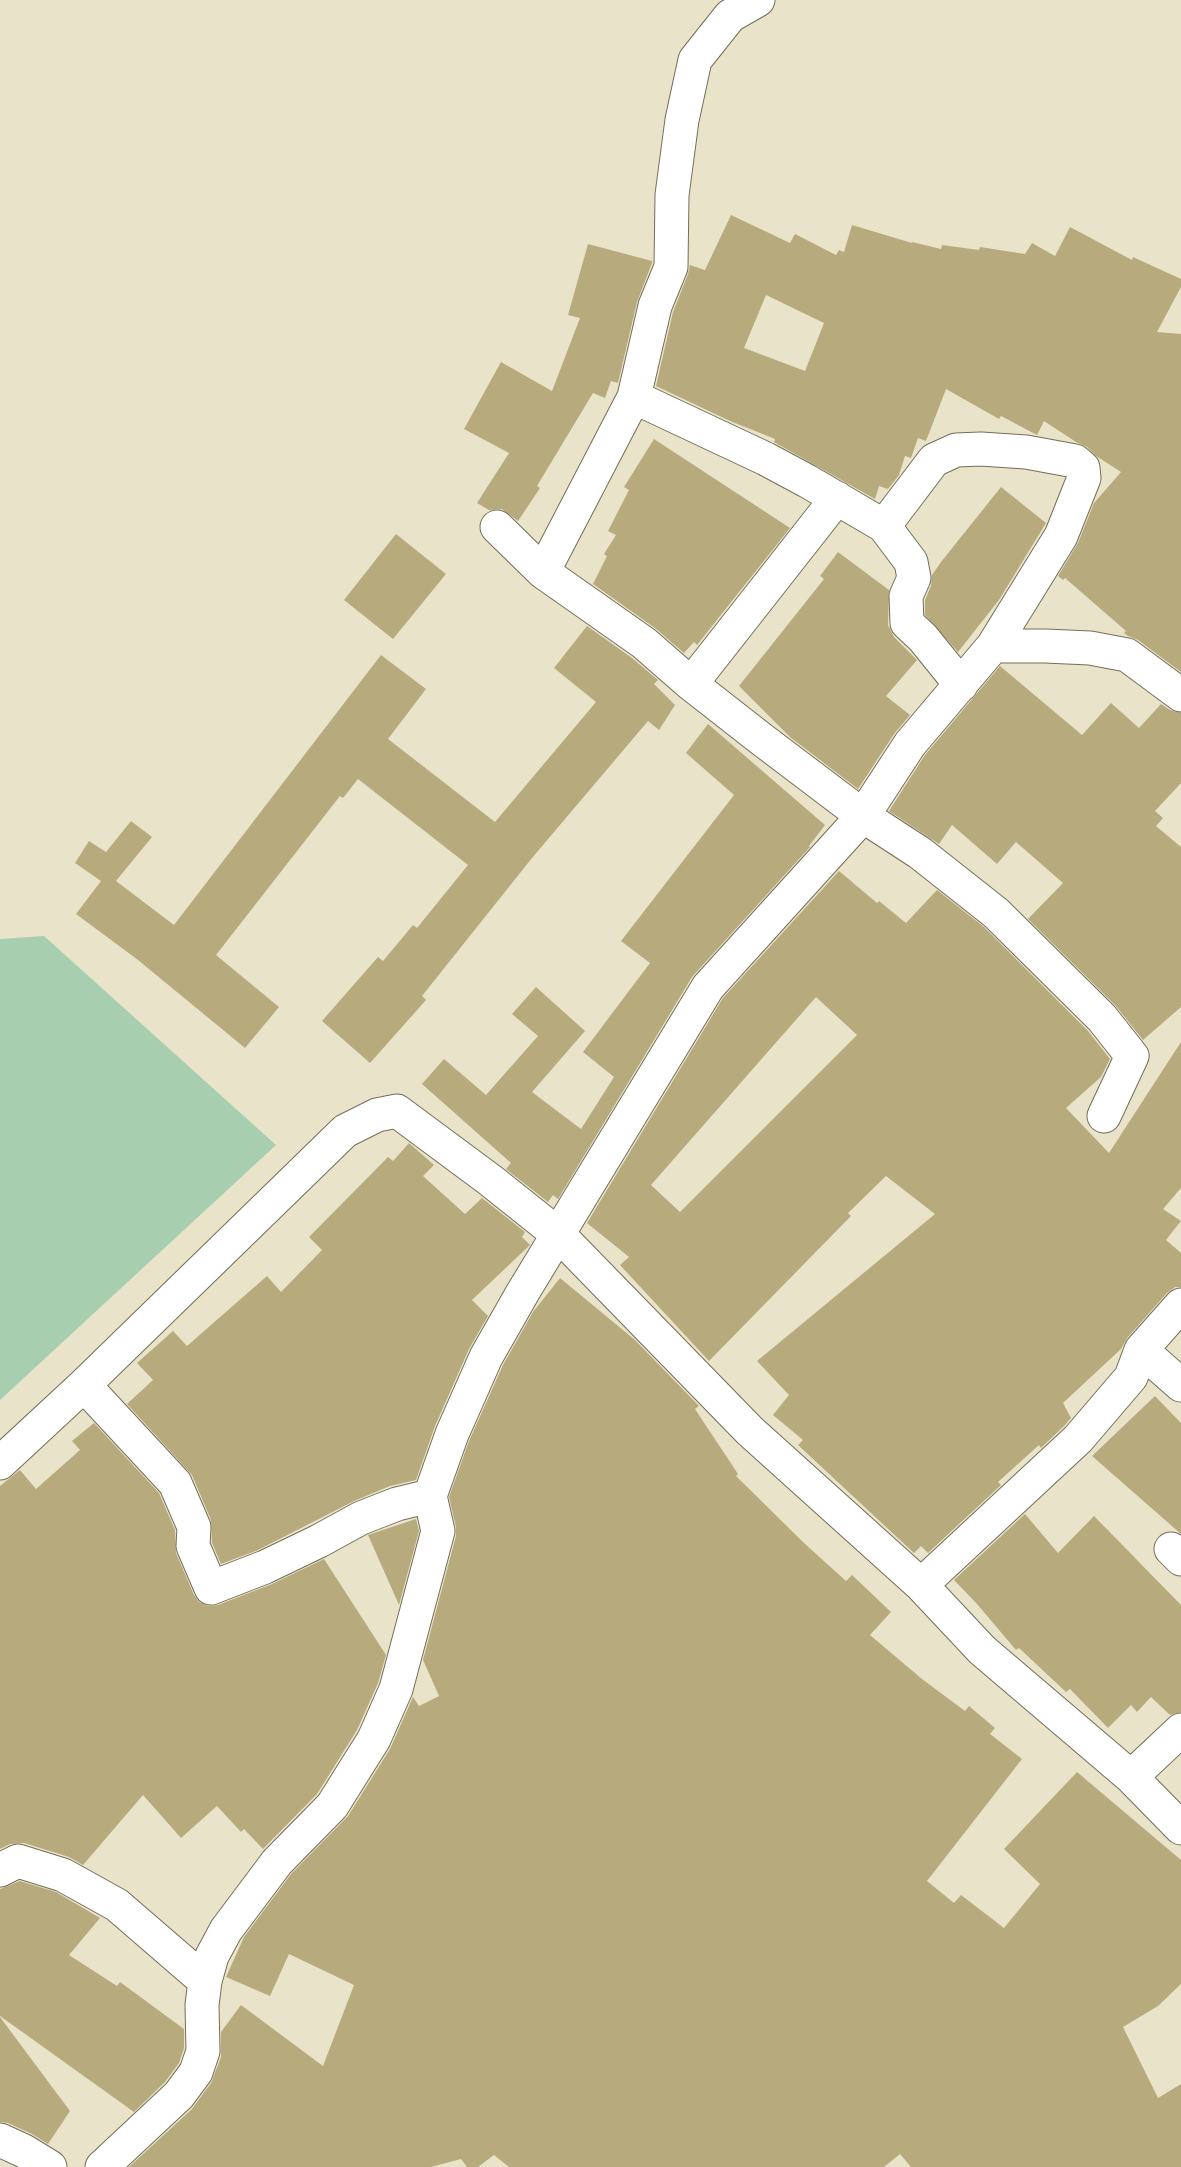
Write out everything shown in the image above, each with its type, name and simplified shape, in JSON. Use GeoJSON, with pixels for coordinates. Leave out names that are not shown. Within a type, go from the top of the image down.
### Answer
{"type":"FeatureCollection","features":[{"type":"Feature","properties":{"kind":"street"},"geometry":{"type":"LineString","coordinates":[[543,572],[634,397],[655,306],[671,267],[672,195],[682,120],[695,60],[730,16],[758,0]]}},
{"type":"Feature","properties":{"kind":"street"},"geometry":{"type":"LineString","coordinates":[[634,397],[766,459],[884,526],[911,562],[914,578],[906,596],[907,623],[923,638],[961,685]]}},
{"type":"Feature","properties":{"kind":"street"},"geometry":{"type":"LineString","coordinates":[[102,2167],[179,2095],[196,2072],[203,2051],[202,2005],[205,1981],[212,1956],[226,1930],[277,1863],[332,1806],[374,1739],[396,1689],[438,1531],[430,1496],[452,1434],[486,1357],[708,987],[863,816],[910,744],[993,646],[1061,536],[1084,478],[1083,468],[1075,461],[1026,452],[956,450],[934,460],[884,526]]}},
{"type":"Feature","properties":{"kind":"street"},"geometry":{"type":"LineString","coordinates":[[691,684],[837,498]]}},
{"type":"Feature","properties":{"kind":"street"},"geometry":{"type":"LineString","coordinates":[[497,527],[543,572],[644,642],[691,684],[863,816],[920,853],[996,914],[1102,1018],[1132,1056],[1104,1116]]}},
{"type":"Feature","properties":{"kind":"street"},"geometry":{"type":"LineString","coordinates":[[993,646],[1090,648],[1127,655],[1181,695]]}},
{"type":"Feature","properties":{"kind":"street"},"geometry":{"type":"LineString","coordinates":[[0,1463],[84,1385],[345,1131],[376,1115],[397,1111],[490,1180],[558,1235],[750,1431],[921,1585],[982,1650],[1131,1777],[1181,1828]]}},
{"type":"Feature","properties":{"kind":"street"},"geometry":{"type":"LineString","coordinates":[[921,1585],[1078,1439],[1131,1377],[1141,1350],[1181,1305]]}},
{"type":"Feature","properties":{"kind":"street"},"geometry":{"type":"LineString","coordinates":[[1141,1350],[1181,1384]]}},
{"type":"Feature","properties":{"kind":"street"},"geometry":{"type":"LineString","coordinates":[[84,1385],[175,1483],[194,1527],[193,1546],[211,1588],[265,1568],[361,1518],[397,1504],[430,1496]]}},
{"type":"Feature","properties":{"kind":"street"},"geometry":{"type":"LineString","coordinates":[[1131,1777],[1181,1730]]}},
{"type":"Feature","properties":{"kind":"street"},"geometry":{"type":"LineString","coordinates":[[0,1870],[18,1861],[63,1875],[117,1905],[205,1981]]}},
{"type":"Feature","properties":{"kind":"street"},"geometry":{"type":"LineString","coordinates":[[0,2140],[50,2167]]}},
{"type":"Feature","properties":{"kind":"green space"},"geometry":{"type":"Polygon","coordinates":[[[44,936],[276,1145],[0,1400],[0,939],[44,936]]]}},
{"type":"Feature","properties":{"kind":"building"},"geometry":{"type":"Polygon","coordinates":[[[731,215],[790,243],[795,234],[836,255],[839,250],[844,252],[852,225],[941,249],[942,245],[979,250],[980,247],[1025,254],[1032,243],[1055,256],[1070,227],[1132,260],[1133,257],[1181,279],[1181,287],[1157,332],[1181,334],[1181,672],[1138,640],[1124,633],[1126,631],[1065,578],[1063,580],[1058,576],[1078,543],[1094,503],[1121,472],[1096,456],[1087,447],[1044,421],[1037,435],[1001,416],[999,419],[946,389],[926,441],[918,438],[911,458],[905,456],[899,475],[888,489],[879,486],[875,499],[774,442],[775,439],[730,421],[656,386],[673,312],[690,265],[705,270],[731,215]],[[766,295],[744,348],[805,371],[824,323],[766,295]]]}},
{"type":"Feature","properties":{"kind":"building"},"geometry":{"type":"Polygon","coordinates":[[[588,244],[652,261],[652,263],[637,302],[618,383],[611,381],[605,398],[593,393],[537,486],[540,488],[518,521],[502,509],[489,510],[477,503],[509,453],[464,429],[501,362],[552,391],[580,318],[568,315],[588,244]]]}},
{"type":"Feature","properties":{"kind":"building"},"geometry":{"type":"Polygon","coordinates":[[[654,439],[790,528],[697,645],[694,642],[684,653],[655,628],[593,584],[607,556],[604,554],[616,535],[608,531],[629,490],[624,487],[654,439]]]}},
{"type":"Feature","properties":{"kind":"building"},"geometry":{"type":"Polygon","coordinates":[[[1001,487],[1046,523],[999,600],[958,652],[925,615],[925,600],[931,586],[932,575],[1001,487]]]}},
{"type":"Feature","properties":{"kind":"building"},"geometry":{"type":"Polygon","coordinates":[[[396,534],[446,574],[393,639],[344,600],[396,534]]]}},
{"type":"Feature","properties":{"kind":"building"},"geometry":{"type":"Polygon","coordinates":[[[838,552],[889,590],[888,625],[894,637],[917,660],[886,696],[910,715],[894,734],[858,789],[790,737],[739,686],[824,579],[820,576],[838,552]]]}},
{"type":"Feature","properties":{"kind":"building"},"geometry":{"type":"Polygon","coordinates":[[[587,626],[658,680],[654,684],[675,705],[659,730],[648,721],[532,858],[422,996],[426,1000],[370,1063],[322,1021],[378,957],[383,961],[413,925],[417,928],[468,865],[358,779],[343,798],[340,796],[216,955],[279,1007],[245,1048],[138,960],[76,914],[101,881],[75,863],[89,841],[106,852],[131,821],[152,837],[116,881],[174,925],[381,655],[426,689],[388,739],[495,822],[596,702],[554,668],[587,626]]]}},
{"type":"Feature","properties":{"kind":"building"},"geometry":{"type":"Polygon","coordinates":[[[1000,666],[1082,735],[1111,703],[1139,728],[1161,704],[1181,713],[1181,783],[1155,811],[1163,818],[1156,826],[1181,847],[1181,1007],[1143,1040],[1115,1005],[1028,919],[1063,883],[1016,842],[997,864],[952,825],[939,844],[889,811],[925,755],[1000,666]]]}},
{"type":"Feature","properties":{"kind":"building"},"geometry":{"type":"Polygon","coordinates":[[[708,724],[825,825],[810,847],[692,977],[558,1199],[553,1195],[548,1202],[506,1169],[511,1163],[422,1084],[444,1059],[486,1095],[538,1036],[512,1014],[536,987],[585,1031],[532,1092],[581,1129],[614,1077],[583,1052],[650,963],[621,941],[734,795],[686,753],[708,724]]]}},
{"type":"Feature","properties":{"kind":"building"},"geometry":{"type":"Polygon","coordinates":[[[839,871],[877,903],[879,901],[906,923],[937,890],[984,927],[1088,1031],[1110,1059],[1101,1077],[1066,1108],[1109,1153],[1181,1042],[1181,1188],[1163,1209],[1181,1221],[1166,1240],[1181,1253],[1181,1287],[1175,1287],[1167,1293],[1127,1338],[1121,1349],[1063,1403],[1071,1418],[1064,1426],[1041,1448],[1039,1445],[998,1482],[1001,1485],[928,1553],[921,1546],[914,1553],[798,1445],[803,1440],[773,1415],[789,1395],[757,1361],[935,1214],[886,1176],[848,1213],[851,1216],[709,1361],[620,1265],[629,1257],[587,1223],[723,998],[839,871]],[[816,997],[651,1185],[680,1212],[857,1035],[816,997]]]}},
{"type":"Feature","properties":{"kind":"building"},"geometry":{"type":"Polygon","coordinates":[[[409,1143],[434,1165],[423,1176],[465,1214],[482,1198],[525,1232],[522,1237],[530,1245],[472,1300],[488,1316],[469,1349],[435,1426],[416,1480],[390,1486],[354,1501],[258,1550],[221,1564],[212,1543],[211,1520],[192,1475],[127,1404],[153,1380],[137,1363],[173,1331],[187,1346],[267,1276],[281,1292],[322,1250],[309,1237],[388,1157],[393,1161],[409,1143]]]}},
{"type":"Feature","properties":{"kind":"building"},"geometry":{"type":"Polygon","coordinates":[[[560,1278],[635,1340],[699,1406],[695,1409],[738,1474],[736,1476],[846,1581],[852,1575],[891,1612],[870,1635],[922,1679],[965,1711],[969,1706],[995,1728],[990,1734],[1022,1759],[927,1881],[954,1903],[961,1895],[1004,1928],[1040,1884],[1004,1849],[1077,1772],[1181,1860],[1181,1984],[1158,2006],[1123,2027],[1158,2098],[1181,2084],[1181,2167],[911,2167],[900,2154],[884,2167],[509,2167],[494,2155],[478,2167],[467,2167],[461,2159],[431,2167],[129,2167],[192,2109],[211,2083],[221,2057],[221,2032],[241,2005],[323,2066],[354,1985],[289,1954],[270,1996],[226,1977],[244,1937],[291,1874],[348,1816],[390,1749],[413,1697],[419,1706],[439,1696],[423,1660],[456,1536],[449,1497],[469,1441],[503,1365],[533,1312],[560,1278]]]}},
{"type":"Feature","properties":{"kind":"building"},"geometry":{"type":"Polygon","coordinates":[[[1155,1396],[1181,1423],[1181,1534],[1092,1456],[1155,1396]]]}},
{"type":"Feature","properties":{"kind":"building"},"geometry":{"type":"Polygon","coordinates":[[[94,1423],[159,1493],[175,1530],[176,1553],[199,1602],[208,1606],[218,1605],[272,1584],[324,1559],[386,1655],[378,1683],[357,1730],[317,1794],[263,1849],[244,1829],[241,1832],[217,1806],[181,1838],[143,1795],[83,1865],[69,1857],[24,1843],[10,1844],[0,1849],[0,1486],[20,1470],[36,1489],[80,1450],[72,1441],[94,1423]]]}},
{"type":"Feature","properties":{"kind":"building"},"geometry":{"type":"Polygon","coordinates":[[[1025,1514],[1058,1553],[1094,1516],[1181,1605],[1181,1712],[1170,1715],[1151,1697],[1137,1712],[1131,1705],[1108,1728],[1070,1689],[1066,1692],[1019,1648],[1016,1650],[954,1580],[1025,1514]]]}},
{"type":"Feature","properties":{"kind":"building"},"geometry":{"type":"Polygon","coordinates":[[[416,1519],[419,1531],[399,1605],[368,1535],[416,1519]]]}},
{"type":"Feature","properties":{"kind":"building"},"geometry":{"type":"Polygon","coordinates":[[[20,1881],[56,1892],[100,1918],[69,1955],[117,1986],[120,1982],[184,2029],[184,2048],[179,2063],[165,2082],[134,2112],[0,2016],[0,1889],[20,1881]]]}},
{"type":"Feature","properties":{"kind":"building"},"geometry":{"type":"Polygon","coordinates":[[[0,2017],[70,2111],[48,2144],[8,2123],[0,2122],[0,2017]]]}}]}
